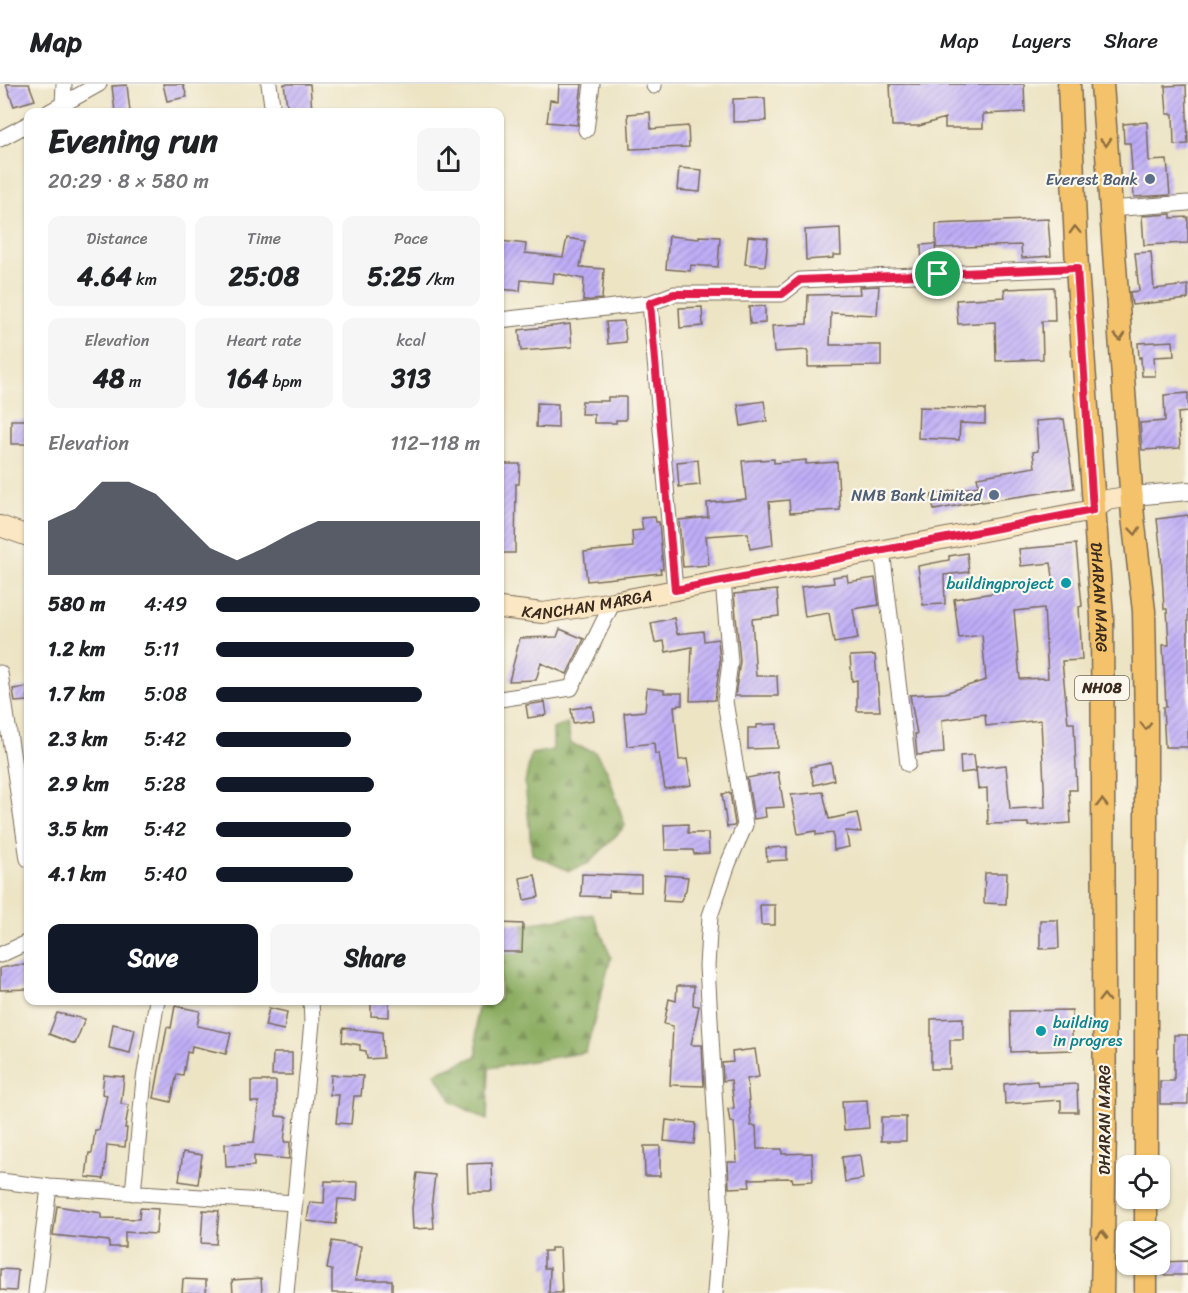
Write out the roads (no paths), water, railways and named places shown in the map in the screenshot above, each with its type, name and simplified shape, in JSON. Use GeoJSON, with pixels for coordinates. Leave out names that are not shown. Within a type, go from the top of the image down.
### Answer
{"type":"FeatureCollection","features":[{"type":"Feature","properties":{"kind":"main road","name":"DHARAN MARG"},"geometry":{"type":"LineString","coordinates":[[1069,84],[1077,268],[1102,617],[1105,1130],[1102,1293]]}},
{"type":"Feature","properties":{"kind":"main road","name":"NH08"},"geometry":{"type":"LineString","coordinates":[[1102,84],[1132,496],[1144,611],[1146,1155]]}},
{"type":"Feature","properties":{"kind":"main road","name":"KANCHAN MARGA"},"geometry":{"type":"LineString","coordinates":[[504,608],[543,613],[613,602],[1093,510],[1107,500],[1132,496]]}},
{"type":"Feature","properties":{"kind":"main road"},"geometry":{"type":"LineString","coordinates":[[0,526],[24,535]]}},
{"type":"Feature","properties":{"kind":"main road"},"geometry":{"type":"LineString","coordinates":[[1146,1275],[1146,1293]]}},
{"type":"Feature","properties":{"kind":"street"},"geometry":{"type":"LineString","coordinates":[[56,108],[64,84]]}},
{"type":"Feature","properties":{"kind":"street"},"geometry":{"type":"LineString","coordinates":[[58,108],[99,84]]}},
{"type":"Feature","properties":{"kind":"street"},"geometry":{"type":"LineString","coordinates":[[269,84],[272,108]]}},
{"type":"Feature","properties":{"kind":"street"},"geometry":{"type":"LineString","coordinates":[[586,130],[592,84]]}},
{"type":"Feature","properties":{"kind":"street"},"geometry":{"type":"LineString","coordinates":[[0,139],[24,126]]}},
{"type":"Feature","properties":{"kind":"street"},"geometry":{"type":"LineString","coordinates":[[1110,209],[1188,203]]}},
{"type":"Feature","properties":{"kind":"street"},"geometry":{"type":"LineString","coordinates":[[504,320],[650,303],[674,294],[782,294],[800,280],[1077,268]]}},
{"type":"Feature","properties":{"kind":"street"},"geometry":{"type":"LineString","coordinates":[[650,303],[675,590]]}},
{"type":"Feature","properties":{"kind":"street"},"geometry":{"type":"LineString","coordinates":[[1132,496],[1188,491]]}},
{"type":"Feature","properties":{"kind":"street"},"geometry":{"type":"LineString","coordinates":[[882,550],[908,764]]}},
{"type":"Feature","properties":{"kind":"street"},"geometry":{"type":"LineString","coordinates":[[716,1293],[721,1214],[707,966],[710,916],[728,864],[745,825],[725,701],[730,662],[723,581]]}},
{"type":"Feature","properties":{"kind":"street"},"geometry":{"type":"LineString","coordinates":[[504,698],[571,688],[613,602]]}},
{"type":"Feature","properties":{"kind":"street"},"geometry":{"type":"LineString","coordinates":[[0,673],[1,692],[24,834]]}},
{"type":"Feature","properties":{"kind":"street"},"geometry":{"type":"LineString","coordinates":[[0,956],[24,944]]}},
{"type":"Feature","properties":{"kind":"street"},"geometry":{"type":"LineString","coordinates":[[133,1192],[144,1079],[156,1005]]}},
{"type":"Feature","properties":{"kind":"street"},"geometry":{"type":"LineString","coordinates":[[286,1293],[312,1022],[311,1005]]}},
{"type":"Feature","properties":{"kind":"street"},"geometry":{"type":"LineString","coordinates":[[0,1181],[49,1187],[295,1203]]}},
{"type":"Feature","properties":{"kind":"street"},"geometry":{"type":"LineString","coordinates":[[36,1293],[49,1187]]}},
{"type":"Feature","properties":{"kind":"place","name":"Everest Bank"},"geometry":{"type":"Point","coordinates":[1150,179]}},
{"type":"Feature","properties":{"kind":"place","name":"NMB Bank Limited"},"geometry":{"type":"Point","coordinates":[994,495]}},
{"type":"Feature","properties":{"kind":"place","name":"buildingproject"},"geometry":{"type":"Point","coordinates":[1066,583]}},
{"type":"Feature","properties":{"kind":"place","name":"building in progres"},"geometry":{"type":"Point","coordinates":[1041,1031]}}]}
